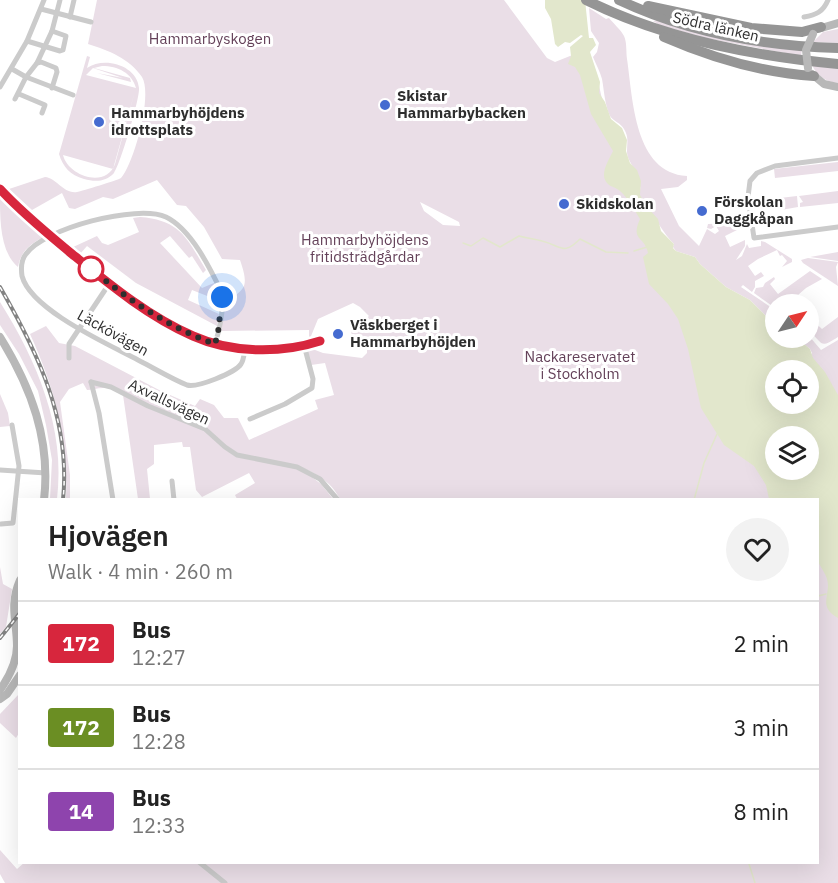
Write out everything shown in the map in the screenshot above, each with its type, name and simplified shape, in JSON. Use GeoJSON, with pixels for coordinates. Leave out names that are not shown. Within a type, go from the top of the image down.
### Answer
{"type":"FeatureCollection","features":[{"type":"Feature","properties":{"kind":"highway","name":"Södra länken"},"geometry":{"type":"LineString","coordinates":[[619,0],[689,26],[723,34],[788,45],[838,48]]}},
{"type":"Feature","properties":{"kind":"highway"},"geometry":{"type":"LineString","coordinates":[[628,0],[714,22],[751,28],[817,31]]}},
{"type":"Feature","properties":{"kind":"highway","name":"Södra länken"},"geometry":{"type":"LineString","coordinates":[[589,1],[655,28],[703,42],[802,61],[838,64]]}},
{"type":"Feature","properties":{"kind":"highway"},"geometry":{"type":"LineString","coordinates":[[610,11],[666,38],[736,62],[797,75],[811,72]]}},
{"type":"Feature","properties":{"kind":"street"},"geometry":{"type":"LineString","coordinates":[[0,87],[27,41],[44,0]]}},
{"type":"Feature","properties":{"kind":"street"},"geometry":{"type":"LineString","coordinates":[[42,113],[45,105],[17,96],[37,63],[52,31],[60,0]]}},
{"type":"Feature","properties":{"kind":"street"},"geometry":{"type":"LineString","coordinates":[[70,17],[74,0]]}},
{"type":"Feature","properties":{"kind":"street"},"geometry":{"type":"LineString","coordinates":[[804,17],[820,12],[825,8],[828,0]]}},
{"type":"Feature","properties":{"kind":"street"},"geometry":{"type":"LineString","coordinates":[[41,9],[91,22]]}},
{"type":"Feature","properties":{"kind":"street"},"geometry":{"type":"LineString","coordinates":[[837,20],[817,31],[806,50],[811,72],[824,84],[837,87]]}},
{"type":"Feature","properties":{"kind":"street"},"geometry":{"type":"LineString","coordinates":[[27,41],[63,50],[66,36],[52,31]]}},
{"type":"Feature","properties":{"kind":"street"},"geometry":{"type":"LineString","coordinates":[[37,63],[41,62],[56,68],[52,88]]}},
{"type":"Feature","properties":{"kind":"street"},"geometry":{"type":"LineString","coordinates":[[12,69],[26,78],[73,95]]}},
{"type":"Feature","properties":{"kind":"street"},"geometry":{"type":"LineString","coordinates":[[838,158],[766,169],[750,181],[748,197],[754,238],[838,228]]}},
{"type":"Feature","properties":{"kind":"street"},"geometry":{"type":"LineString","coordinates":[[0,189],[52,237],[109,284],[159,318],[194,337],[215,344],[245,349],[274,349],[320,341]]}},
{"type":"Feature","properties":{"kind":"street","name":"Läckövägen"},"geometry":{"type":"LineString","coordinates":[[215,344],[222,311],[222,293],[187,234],[172,221],[160,215],[142,213],[78,224],[26,253],[21,267],[22,276],[25,284],[42,303],[78,328],[176,381],[192,386],[205,383],[241,364],[245,349]]}},
{"type":"Feature","properties":{"kind":"street"},"geometry":{"type":"LineString","coordinates":[[69,358],[69,344],[109,284]]}},
{"type":"Feature","properties":{"kind":"street"},"geometry":{"type":"LineString","coordinates":[[0,337],[30,392],[43,444],[46,473],[44,498]]}},
{"type":"Feature","properties":{"kind":"street"},"geometry":{"type":"LineString","coordinates":[[249,419],[285,404],[312,388],[313,379],[304,345]]}},
{"type":"Feature","properties":{"kind":"street","name":"Axvallsvägen"},"geometry":{"type":"LineString","coordinates":[[113,498],[99,412],[91,382],[111,387],[148,406],[205,429],[237,455],[297,467],[320,479],[336,498]]}},
{"type":"Feature","properties":{"kind":"street"},"geometry":{"type":"LineString","coordinates":[[1,524],[13,523],[18,472],[12,425]]}},
{"type":"Feature","properties":{"kind":"street"},"geometry":{"type":"LineString","coordinates":[[0,470],[46,473]]}},
{"type":"Feature","properties":{"kind":"street"},"geometry":{"type":"LineString","coordinates":[[172,481],[174,498]]}},
{"type":"Feature","properties":{"kind":"street"},"geometry":{"type":"LineString","coordinates":[[0,690],[16,658],[17,645],[13,610],[18,589]]}},
{"type":"Feature","properties":{"kind":"street"},"geometry":{"type":"LineString","coordinates":[[0,699],[18,678]]}},
{"type":"Feature","properties":{"kind":"street"},"geometry":{"type":"LineString","coordinates":[[201,864],[225,883]]}},
{"type":"Feature","properties":{"kind":"green space"},"geometry":{"type":"Polygon","coordinates":[[[97,0],[504,0],[547,58],[555,62],[575,54],[596,72],[602,99],[640,191],[639,178],[628,156],[626,132],[610,116],[607,108],[602,79],[593,57],[599,43],[591,31],[589,8],[606,19],[609,18],[619,29],[626,41],[631,94],[639,131],[646,148],[656,162],[669,172],[687,176],[687,180],[678,187],[661,189],[679,226],[699,246],[707,229],[715,234],[719,231],[716,226],[711,229],[707,228],[708,224],[735,223],[740,225],[736,227],[737,230],[725,236],[730,247],[745,240],[745,246],[736,260],[742,256],[747,244],[749,248],[761,246],[761,241],[765,242],[792,259],[792,262],[782,267],[787,261],[782,255],[780,256],[777,250],[748,266],[755,276],[761,272],[764,276],[755,281],[752,292],[743,285],[741,287],[765,303],[765,315],[750,300],[726,287],[695,257],[676,251],[674,244],[648,209],[770,426],[765,426],[765,480],[819,480],[819,469],[838,469],[838,883],[5,883],[0,874],[0,850],[17,869],[23,864],[819,864],[819,498],[339,498],[332,487],[321,478],[296,465],[321,484],[332,498],[236,498],[235,495],[255,483],[249,473],[202,497],[196,490],[190,447],[183,447],[182,442],[154,445],[154,464],[147,469],[150,498],[138,498],[123,395],[108,388],[87,390],[83,383],[69,389],[60,402],[70,475],[70,498],[66,498],[65,455],[58,414],[39,354],[30,334],[46,326],[59,343],[75,346],[195,406],[200,399],[214,405],[224,418],[238,418],[249,440],[318,409],[315,400],[334,395],[325,363],[311,365],[307,352],[310,348],[323,353],[362,358],[367,353],[367,342],[364,338],[352,336],[351,331],[369,316],[353,303],[318,319],[309,341],[309,330],[222,331],[224,311],[244,286],[244,272],[240,260],[222,259],[204,227],[186,206],[177,205],[157,180],[113,199],[103,197],[75,209],[69,208],[62,193],[32,210],[9,189],[45,177],[68,191],[77,192],[121,178],[136,144],[144,113],[145,98],[142,77],[125,60],[88,44],[97,0]],[[420,202],[424,211],[443,225],[460,226],[459,222],[420,202]]]}},
{"type":"Feature","properties":{"kind":"green space"},"geometry":{"type":"Polygon","coordinates":[[[660,20],[802,49],[801,56],[705,38],[659,25],[653,21],[660,20]]]}},
{"type":"Feature","properties":{"kind":"green space"},"geometry":{"type":"Polygon","coordinates":[[[838,29],[838,43],[813,42],[823,32],[838,29]]]}},
{"type":"Feature","properties":{"kind":"green space","name":"Hammarbyhöjdens idrottsplats"},"geometry":{"type":"Polygon","coordinates":[[[87,56],[90,57],[87,68],[94,64],[110,63],[126,68],[132,73],[137,80],[138,94],[125,145],[114,173],[107,178],[92,181],[79,177],[68,170],[59,154],[87,56]],[[102,66],[94,68],[130,78],[131,82],[97,73],[123,78],[93,68],[86,75],[136,88],[128,74],[119,69],[102,66]],[[63,155],[66,162],[79,174],[96,178],[112,169],[63,155]]]}},
{"type":"Feature","properties":{"kind":"green space"},"geometry":{"type":"Polygon","coordinates":[[[812,65],[838,68],[838,83],[822,78],[812,65]]]}},
{"type":"Feature","properties":{"kind":"green space"},"geometry":{"type":"Polygon","coordinates":[[[838,162],[838,171],[775,178],[774,169],[838,162]]]}},
{"type":"Feature","properties":{"kind":"green space"},"geometry":{"type":"Polygon","coordinates":[[[838,191],[838,203],[800,207],[800,203],[803,202],[799,196],[838,191]]]}},
{"type":"Feature","properties":{"kind":"green space"},"geometry":{"type":"Polygon","coordinates":[[[0,196],[45,236],[27,248],[18,267],[12,261],[4,244],[0,196]]]}},
{"type":"Feature","properties":{"kind":"green space"},"geometry":{"type":"Polygon","coordinates":[[[797,196],[798,207],[781,210],[780,198],[797,196]]]}},
{"type":"Feature","properties":{"kind":"green space"},"geometry":{"type":"Polygon","coordinates":[[[140,217],[165,222],[187,240],[206,270],[203,273],[192,256],[189,258],[170,236],[160,243],[202,288],[214,283],[220,301],[192,290],[188,300],[219,314],[217,326],[136,283],[87,246],[80,254],[71,248],[97,236],[102,243],[108,245],[139,232],[133,218],[140,217]]]}},
{"type":"Feature","properties":{"kind":"green space"},"geometry":{"type":"Polygon","coordinates":[[[838,252],[838,261],[810,257],[838,252]]]}},
{"type":"Feature","properties":{"kind":"green space"},"geometry":{"type":"Polygon","coordinates":[[[808,258],[838,262],[836,267],[838,286],[801,260],[808,258]]]}},
{"type":"Feature","properties":{"kind":"green space"},"geometry":{"type":"Polygon","coordinates":[[[810,271],[822,279],[799,294],[778,294],[810,271]]]}},
{"type":"Feature","properties":{"kind":"green space"},"geometry":{"type":"Polygon","coordinates":[[[774,277],[775,279],[770,284],[778,294],[765,294],[765,301],[754,293],[756,288],[763,287],[774,277]]]}},
{"type":"Feature","properties":{"kind":"green space"},"geometry":{"type":"Polygon","coordinates":[[[0,302],[26,348],[46,396],[57,447],[59,473],[57,498],[50,498],[52,460],[38,391],[19,354],[0,325],[0,302]]]}},
{"type":"Feature","properties":{"kind":"green space"},"geometry":{"type":"Polygon","coordinates":[[[838,317],[838,337],[828,343],[822,343],[819,340],[819,326],[822,329],[838,317]]]}},
{"type":"Feature","properties":{"kind":"green space"},"geometry":{"type":"Polygon","coordinates":[[[838,340],[838,412],[819,380],[819,360],[809,360],[812,353],[810,349],[819,348],[821,350],[838,340]]]}},
{"type":"Feature","properties":{"kind":"green space"},"geometry":{"type":"Polygon","coordinates":[[[0,394],[8,413],[10,426],[0,427],[0,394]]]}},
{"type":"Feature","properties":{"kind":"green space"},"geometry":{"type":"Polygon","coordinates":[[[0,567],[3,584],[12,589],[6,627],[0,634],[0,567]]]}},
{"type":"Feature","properties":{"kind":"green space"},"geometry":{"type":"Polygon","coordinates":[[[18,695],[18,735],[16,738],[0,723],[0,714],[18,695]]]}},
{"type":"Feature","properties":{"kind":"shaded area"},"geometry":{"type":"Polygon","coordinates":[[[545,0],[585,0],[589,38],[593,38],[596,45],[590,52],[600,82],[599,93],[611,119],[622,128],[627,140],[626,151],[630,163],[637,170],[641,181],[640,195],[658,219],[661,231],[674,244],[673,248],[676,251],[695,257],[726,287],[750,300],[765,315],[765,348],[810,349],[815,360],[765,360],[765,414],[819,414],[819,365],[838,395],[838,618],[827,607],[828,582],[819,563],[819,498],[769,498],[766,485],[754,466],[724,445],[701,408],[688,349],[678,319],[668,304],[649,284],[643,257],[648,253],[637,235],[640,219],[623,194],[608,184],[605,179],[606,167],[613,151],[591,114],[580,75],[575,67],[568,64],[571,56],[570,47],[583,36],[558,47],[555,44],[545,0]]]}},
{"type":"Feature","properties":{"kind":"waterway"},"geometry":{"type":"LineString","coordinates":[[463,243],[471,246],[483,238],[500,247],[519,236],[566,248],[580,239],[606,252],[628,253]]}},
{"type":"Feature","properties":{"kind":"waterway"},"geometry":{"type":"LineString","coordinates":[[634,251],[647,247]]}},
{"type":"Feature","properties":{"kind":"waterway"},"geometry":{"type":"LineString","coordinates":[[695,498],[704,463],[717,434]]}},
{"type":"Feature","properties":{"kind":"waterway"},"geometry":{"type":"LineString","coordinates":[[819,596],[826,594]]}},
{"type":"Feature","properties":{"kind":"waterway"},"geometry":{"type":"LineString","coordinates":[[749,864],[755,883]]}},
{"type":"Feature","properties":{"kind":"railway"},"geometry":{"type":"LineString","coordinates":[[0,287],[39,363],[57,415],[62,443],[63,498]]}},
{"type":"Feature","properties":{"kind":"railway"},"geometry":{"type":"LineString","coordinates":[[0,638],[18,616]]}},
{"type":"Feature","properties":{"kind":"bus line","name":"172"},"geometry":{"type":"LineString","coordinates":[[0,189],[32,220],[109,284],[159,318],[194,337],[215,344],[245,349],[293,347],[320,341]]}},
{"type":"Feature","properties":{"kind":"place","name":"Skistar Hammarbybacken"},"geometry":{"type":"Point","coordinates":[385,105]}},
{"type":"Feature","properties":{"kind":"place","name":"Hammarbyhöjdens idrottsplats"},"geometry":{"type":"Point","coordinates":[99,122]}},
{"type":"Feature","properties":{"kind":"place","name":"Skidskolan"},"geometry":{"type":"Point","coordinates":[564,204]}},
{"type":"Feature","properties":{"kind":"place","name":"Förskolan Daggkåpan"},"geometry":{"type":"Point","coordinates":[702,211]}},
{"type":"Feature","properties":{"kind":"place","name":"Väskberget i Hammarbyhöjden"},"geometry":{"type":"Point","coordinates":[338,334]}},
{"type":"Feature","properties":{"kind":"route"},"geometry":{"type":"LineString","coordinates":[[91,269],[86,265],[109,284],[159,318],[194,337],[215,344],[222,297]]}},
{"type":"Feature","properties":{"kind":"park label","name":"Hammarbyskogen"},"geometry":{"type":"Point","coordinates":[210,39]}},
{"type":"Feature","properties":{"kind":"park label","name":"Hammarbyhöjdens fritidsträdgårdar"},"geometry":{"type":"Point","coordinates":[365,248]}},
{"type":"Feature","properties":{"kind":"park label","name":"Nackareservatet i Stockholm"},"geometry":{"type":"Point","coordinates":[580,366]}}]}
